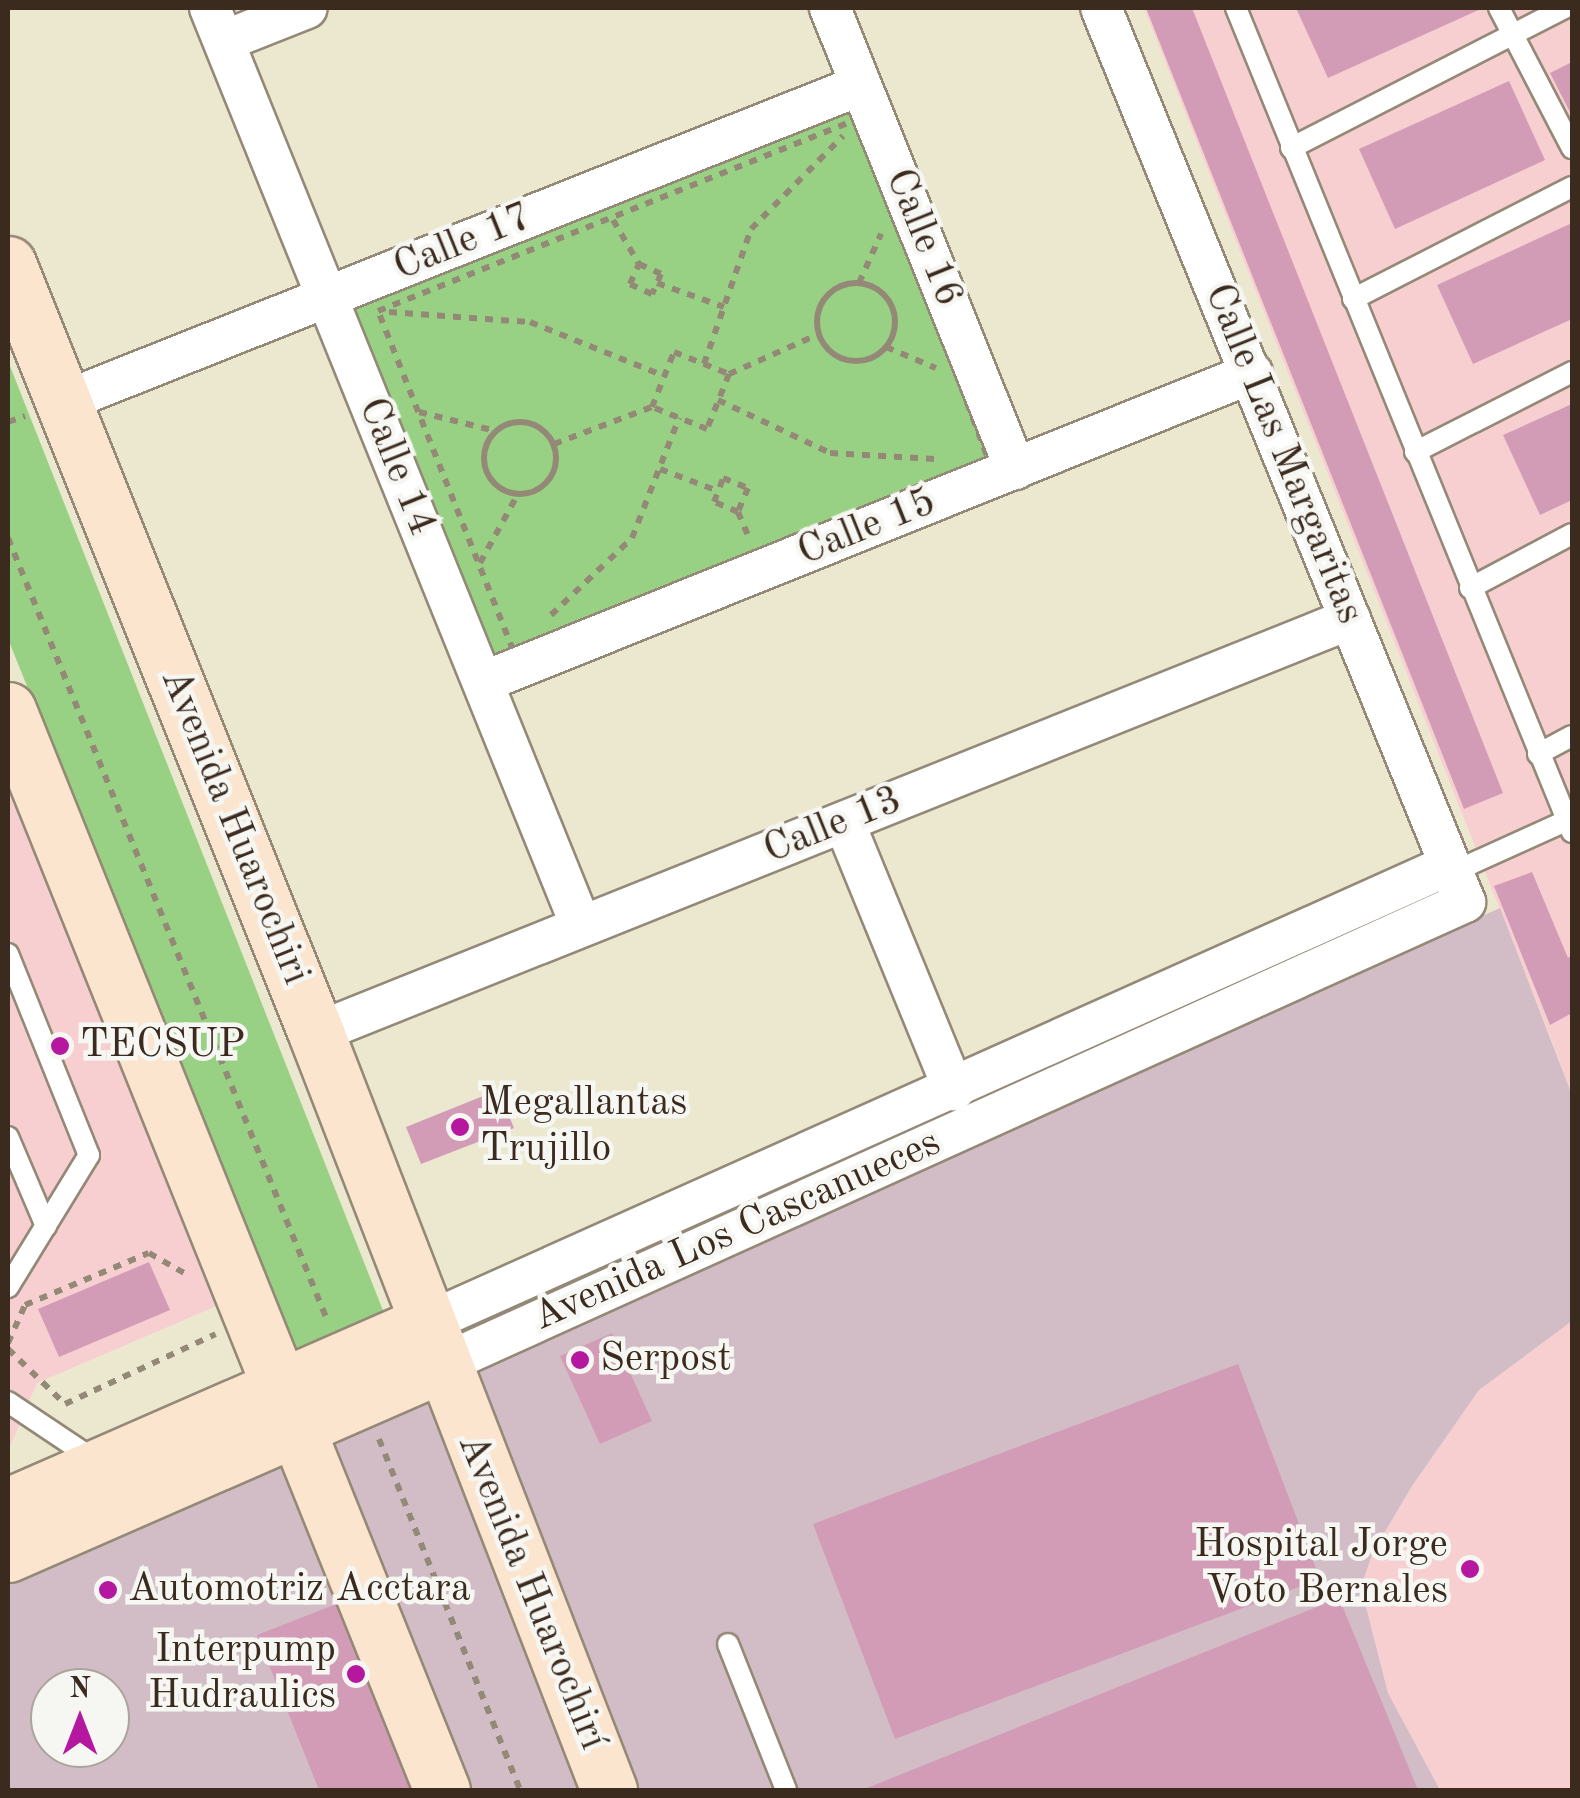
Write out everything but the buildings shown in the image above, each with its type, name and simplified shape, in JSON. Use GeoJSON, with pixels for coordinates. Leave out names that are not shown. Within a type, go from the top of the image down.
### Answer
{"type":"FeatureCollection","features":[{"type":"Feature","properties":{"kind":"main road","name":"Avenida Huarochiri"},"geometry":{"type":"LineString","coordinates":[[8,264],[316,1033],[439,1361]]}},
{"type":"Feature","properties":{"kind":"main road"},"geometry":{"type":"LineString","coordinates":[[8,710],[442,1790]]}},
{"type":"Feature","properties":{"kind":"main road","name":"Avenida Los Cascanueces"},"geometry":{"type":"LineString","coordinates":[[8,1554],[296,1424],[353,1379],[439,1361]]}},
{"type":"Feature","properties":{"kind":"main road","name":"Avenida Huarochirí"},"geometry":{"type":"LineString","coordinates":[[439,1361],[609,1790]]}},
{"type":"Feature","properties":{"kind":"main road","name":"Avenida Los Cascanueces"},"geometry":{"type":"LineString","coordinates":[[8,1506],[102,1464],[296,1424]]}},
{"type":"Feature","properties":{"kind":"street"},"geometry":{"type":"LineString","coordinates":[[217,24],[307,8]]}},
{"type":"Feature","properties":{"kind":"street","name":"Calle 16"},"geometry":{"type":"LineString","coordinates":[[830,8],[861,102],[1002,465]]}},
{"type":"Feature","properties":{"kind":"street","name":"Calle Las Margaritas"},"geometry":{"type":"LineString","coordinates":[[1101,8],[1456,879]]}},
{"type":"Feature","properties":{"kind":"street","name":"Calle 14"},"geometry":{"type":"LineString","coordinates":[[217,24],[581,926]]}},
{"type":"Feature","properties":{"kind":"street","name":"Calle 17"},"geometry":{"type":"LineString","coordinates":[[65,401],[327,297],[861,102]]}},
{"type":"Feature","properties":{"kind":"street","name":"Calle 15"},"geometry":{"type":"LineString","coordinates":[[482,682],[1002,465],[1252,373]]}},
{"type":"Feature","properties":{"kind":"street","name":"Calle 13"},"geometry":{"type":"LineString","coordinates":[[316,1033],[1350,619]]}},
{"type":"Feature","properties":{"kind":"street"},"geometry":{"type":"LineString","coordinates":[[844,822],[954,1090]]}},
{"type":"Feature","properties":{"kind":"street","name":"Avenida Los Cascanueces"},"geometry":{"type":"LineString","coordinates":[[439,1361],[692,1205],[1296,934],[1456,879]]}},
{"type":"Feature","properties":{"kind":"street","name":"Avenida Los Cascanueces"},"geometry":{"type":"LineString","coordinates":[[439,1361],[708,1244],[1311,971],[1456,879]]}},
{"type":"Feature","properties":{"kind":"street"},"geometry":{"type":"LineString","coordinates":[[1296,934],[1311,971]]}},
{"type":"Feature","properties":{"kind":"street"},"geometry":{"type":"LineString","coordinates":[[1149,1001],[1168,1036]]}},
{"type":"Feature","properties":{"kind":"street"},"geometry":{"type":"LineString","coordinates":[[692,1205],[708,1244]]}},
{"type":"Feature","properties":{"kind":"lane"},"geometry":{"type":"LineString","coordinates":[[1236,8],[1569,826],[1456,879]]}},
{"type":"Feature","properties":{"kind":"lane"},"geometry":{"type":"LineString","coordinates":[[1499,8],[1572,148]]}},
{"type":"Feature","properties":{"kind":"lane"},"geometry":{"type":"LineString","coordinates":[[1291,148],[1564,8]]}},
{"type":"Feature","properties":{"kind":"lane"},"geometry":{"type":"LineString","coordinates":[[1353,300],[1572,187]]}},
{"type":"Feature","properties":{"kind":"lane"},"geometry":{"type":"LineString","coordinates":[[1415,452],[1572,372]]}},
{"type":"Feature","properties":{"kind":"lane"},"geometry":{"type":"LineString","coordinates":[[1470,588],[1572,534]]}},
{"type":"Feature","properties":{"kind":"lane"},"geometry":{"type":"LineString","coordinates":[[1538,754],[1572,736]]}},
{"type":"Feature","properties":{"kind":"lane"},"geometry":{"type":"LineString","coordinates":[[8,954],[89,1155],[8,1287]]}},
{"type":"Feature","properties":{"kind":"lane"},"geometry":{"type":"LineString","coordinates":[[8,1137],[46,1226]]}},
{"type":"Feature","properties":{"kind":"lane"},"geometry":{"type":"LineString","coordinates":[[8,1402],[102,1464]]}},
{"type":"Feature","properties":{"kind":"lane"},"geometry":{"type":"LineString","coordinates":[[728,1644],[786,1790]]}},
{"type":"Feature","properties":{"kind":"path"},"geometry":{"type":"LineString","coordinates":[[378,311],[613,220],[861,102]]}},
{"type":"Feature","properties":{"kind":"path"},"geometry":{"type":"LineString","coordinates":[[704,364],[752,229],[861,102]]}},
{"type":"Feature","properties":{"kind":"path"},"geometry":{"type":"LineString","coordinates":[[861,102],[958,378],[1002,465]]}},
{"type":"Feature","properties":{"kind":"path"},"geometry":{"type":"LineString","coordinates":[[819,334],[825,298],[859,283],[894,206]]}},
{"type":"Feature","properties":{"kind":"path"},"geometry":{"type":"LineString","coordinates":[[613,220],[639,264],[661,274],[652,294],[630,284],[639,264]]}},
{"type":"Feature","properties":{"kind":"path"},"geometry":{"type":"LineString","coordinates":[[657,283],[724,307]]}},
{"type":"Feature","properties":{"kind":"path"},"geometry":{"type":"LineString","coordinates":[[819,334],[843,358],[866,359],[886,347],[895,312],[882,292],[859,283]]}},
{"type":"Feature","properties":{"kind":"path"},"geometry":{"type":"LineString","coordinates":[[378,311],[530,322],[664,376]]}},
{"type":"Feature","properties":{"kind":"path"},"geometry":{"type":"LineString","coordinates":[[378,311],[513,650]]}},
{"type":"Feature","properties":{"kind":"path"},"geometry":{"type":"LineString","coordinates":[[554,444],[652,407],[707,429],[729,374],[819,334]]}},
{"type":"Feature","properties":{"kind":"path"},"geometry":{"type":"LineString","coordinates":[[886,347],[958,378]]}},
{"type":"Feature","properties":{"kind":"path"},"geometry":{"type":"LineString","coordinates":[[652,407],[674,352],[729,374]]}},
{"type":"Feature","properties":{"kind":"path"},"geometry":{"type":"LineString","coordinates":[[718,400],[830,454],[1002,465]]}},
{"type":"Feature","properties":{"kind":"path"},"geometry":{"type":"LineString","coordinates":[[418,412],[496,431],[529,422],[554,444]]}},
{"type":"Feature","properties":{"kind":"path"},"geometry":{"type":"LineString","coordinates":[[513,650],[632,538],[679,418]]}},
{"type":"Feature","properties":{"kind":"path"},"geometry":{"type":"LineString","coordinates":[[496,431],[485,452],[488,475],[518,494]]}},
{"type":"Feature","properties":{"kind":"path"},"geometry":{"type":"LineString","coordinates":[[479,564],[518,494],[550,479],[554,444]]}},
{"type":"Feature","properties":{"kind":"path"},"geometry":{"type":"LineString","coordinates":[[513,650],[756,552],[1002,465]]}},
{"type":"Feature","properties":{"kind":"path"},"geometry":{"type":"LineString","coordinates":[[660,468],[718,492]]}},
{"type":"Feature","properties":{"kind":"path"},"geometry":{"type":"LineString","coordinates":[[738,512],[748,488],[723,478],[714,502],[738,512],[756,552]]}},
{"type":"Feature","properties":{"kind":"path"},"geometry":{"type":"LineString","coordinates":[[8,538],[520,1790]]}},
{"type":"Feature","properties":{"kind":"path"},"geometry":{"type":"LineString","coordinates":[[196,1279],[149,1253],[25,1305],[8,1346],[65,1404],[218,1333]]}},
{"type":"Feature","properties":{"kind":"shaded area"},"geometry":{"type":"Polygon","coordinates":[[[1144,8],[1572,8],[1572,1095],[1548,1031],[1144,8]]]}},
{"type":"Feature","properties":{"kind":"shaded area","name":"TECSUP"},"geometry":{"type":"Polygon","coordinates":[[[8,787],[219,1305],[37,1383],[8,1451],[8,787]]]}},
{"type":"Feature","properties":{"kind":"shaded area"},"geometry":{"type":"Polygon","coordinates":[[[1500,908],[1572,1095],[1572,1321],[1479,1390],[1412,1486],[1373,1552],[1361,1587],[1388,1693],[1440,1790],[8,1790],[8,1565],[243,1467],[1500,908]]]}},
{"type":"Feature","properties":{"kind":"shaded area","name":"Hospital Jorge Voto Bernales"},"geometry":{"type":"Polygon","coordinates":[[[1572,1321],[1572,1790],[1440,1790],[1388,1693],[1361,1587],[1373,1552],[1412,1486],[1479,1390],[1572,1321]]]}},
{"type":"Feature","properties":{"kind":"green space"},"geometry":{"type":"Polygon","coordinates":[[[852,103],[989,462],[489,660],[345,296],[852,103]]]}},
{"type":"Feature","properties":{"kind":"green space"},"geometry":{"type":"Polygon","coordinates":[[[8,361],[386,1318],[297,1355],[8,639],[8,361]]]}},
{"type":"Feature","properties":{"kind":"place","name":"TECSUP"},"geometry":{"type":"Point","coordinates":[60,1046]}},
{"type":"Feature","properties":{"kind":"place","name":"Megallantas Trujillo"},"geometry":{"type":"Point","coordinates":[460,1127]}},
{"type":"Feature","properties":{"kind":"place","name":"Serpost"},"geometry":{"type":"Point","coordinates":[580,1360]}},
{"type":"Feature","properties":{"kind":"place","name":"Hospital Jorge Voto Bernales"},"geometry":{"type":"Point","coordinates":[1470,1569]}},
{"type":"Feature","properties":{"kind":"place","name":"Automotriz Acctara"},"geometry":{"type":"Point","coordinates":[108,1590]}},
{"type":"Feature","properties":{"kind":"place","name":"Interpump Hudraulics"},"geometry":{"type":"Point","coordinates":[356,1674]}}]}
